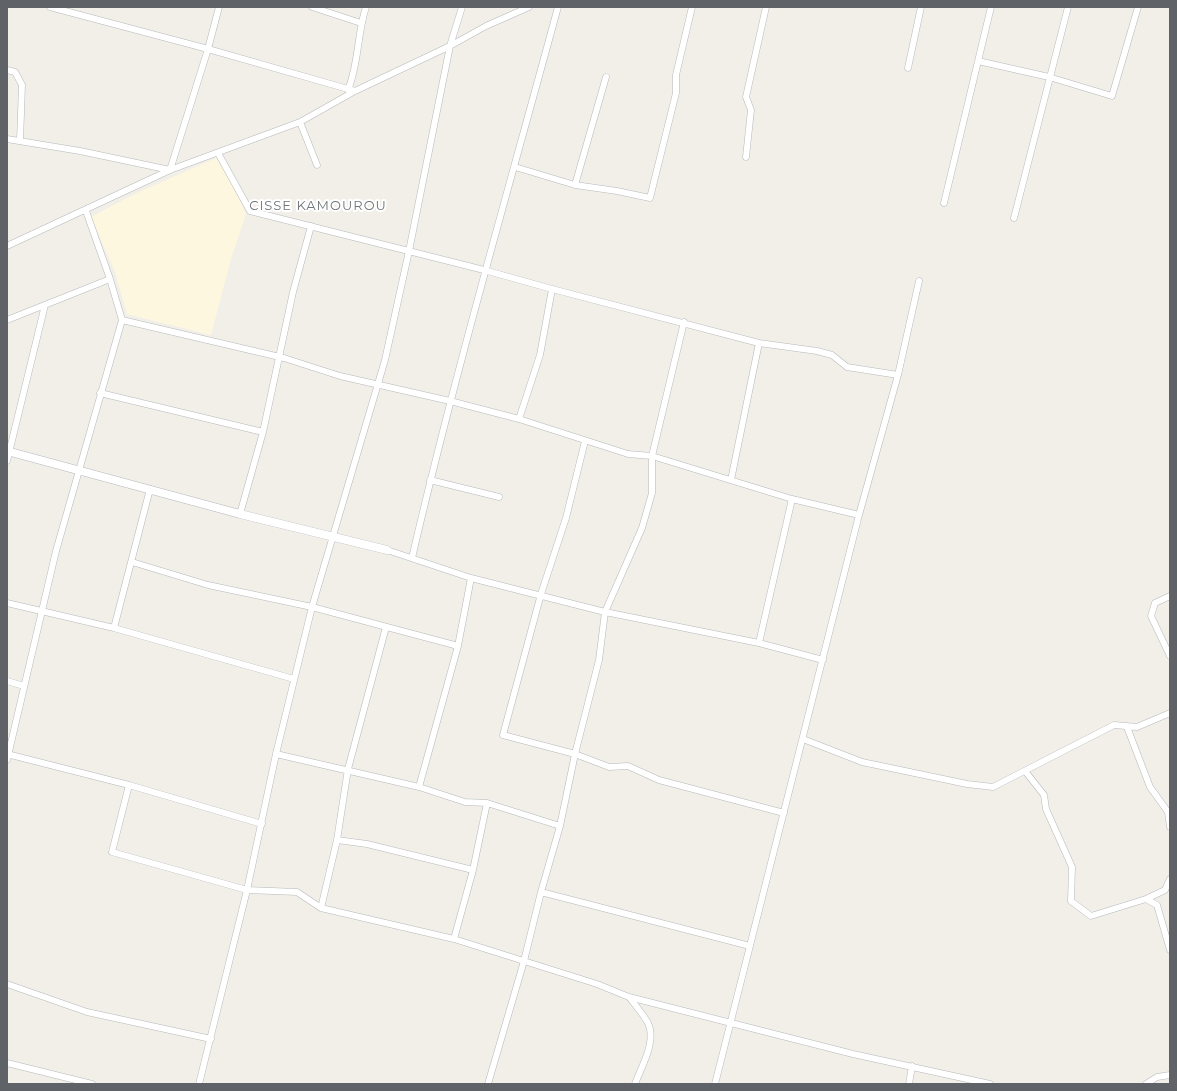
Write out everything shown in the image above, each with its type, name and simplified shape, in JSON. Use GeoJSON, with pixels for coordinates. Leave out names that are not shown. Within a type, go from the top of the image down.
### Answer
{"type":"FeatureCollection","features":[{"type":"Feature","properties":{"kind":"street"},"geometry":{"type":"LineString","coordinates":[[50,7],[208,49],[356,92]]}},
{"type":"Feature","properties":{"kind":"street"},"geometry":{"type":"LineString","coordinates":[[170,170],[208,49],[219,7]]}},
{"type":"Feature","properties":{"kind":"street"},"geometry":{"type":"LineString","coordinates":[[312,7],[361,23]]}},
{"type":"Feature","properties":{"kind":"street"},"geometry":{"type":"LineString","coordinates":[[348,90],[354,73],[361,23],[366,7]]}},
{"type":"Feature","properties":{"kind":"street"},"geometry":{"type":"LineString","coordinates":[[199,1084],[247,890],[276,754],[312,607],[334,537],[378,384],[409,251],[450,46],[462,7]]}},
{"type":"Feature","properties":{"kind":"street"},"geometry":{"type":"LineString","coordinates":[[7,246],[170,170],[300,122],[356,92],[450,46],[486,26],[529,7]]}},
{"type":"Feature","properties":{"kind":"street"},"geometry":{"type":"LineString","coordinates":[[412,558],[430,480],[484,270],[515,167],[558,7]]}},
{"type":"Feature","properties":{"kind":"street"},"geometry":{"type":"LineString","coordinates":[[515,167],[575,186],[616,191],[650,198],[676,93],[676,75],[692,7]]}},
{"type":"Feature","properties":{"kind":"street"},"geometry":{"type":"LineString","coordinates":[[746,157],[751,110],[746,97],[766,7]]}},
{"type":"Feature","properties":{"kind":"street"},"geometry":{"type":"LineString","coordinates":[[908,68],[921,7]]}},
{"type":"Feature","properties":{"kind":"street"},"geometry":{"type":"LineString","coordinates":[[944,203],[991,7]]}},
{"type":"Feature","properties":{"kind":"street"},"geometry":{"type":"LineString","coordinates":[[1014,218],[1068,7]]}},
{"type":"Feature","properties":{"kind":"street"},"geometry":{"type":"LineString","coordinates":[[978,61],[1049,77],[1112,96],[1138,7]]}},
{"type":"Feature","properties":{"kind":"street"},"geometry":{"type":"LineString","coordinates":[[7,70],[15,72],[22,84],[20,141]]}},
{"type":"Feature","properties":{"kind":"street"},"geometry":{"type":"LineString","coordinates":[[575,186],[606,77]]}},
{"type":"Feature","properties":{"kind":"street"},"geometry":{"type":"LineString","coordinates":[[300,122],[317,165]]}},
{"type":"Feature","properties":{"kind":"street"},"geometry":{"type":"LineString","coordinates":[[7,139],[170,170]]}},
{"type":"Feature","properties":{"kind":"street"},"geometry":{"type":"LineString","coordinates":[[218,153],[250,211],[484,270],[760,343],[817,351],[832,355],[847,367],[898,376]]}},
{"type":"Feature","properties":{"kind":"street"},"geometry":{"type":"LineString","coordinates":[[86,210],[110,279],[122,320],[56,551],[8,756],[129,785],[262,824]]}},
{"type":"Feature","properties":{"kind":"street"},"geometry":{"type":"LineString","coordinates":[[240,514],[263,432],[293,292],[311,226]]}},
{"type":"Feature","properties":{"kind":"street"},"geometry":{"type":"LineString","coordinates":[[7,320],[110,279]]}},
{"type":"Feature","properties":{"kind":"street"},"geometry":{"type":"LineString","coordinates":[[715,1084],[859,515],[898,376],[919,281]]}},
{"type":"Feature","properties":{"kind":"street"},"geometry":{"type":"LineString","coordinates":[[519,419],[540,355],[552,289]]}},
{"type":"Feature","properties":{"kind":"street"},"geometry":{"type":"LineString","coordinates":[[7,461],[8,451],[45,305]]}},
{"type":"Feature","properties":{"kind":"street"},"geometry":{"type":"LineString","coordinates":[[122,320],[278,357],[340,376],[450,401],[519,419],[628,454],[652,456],[792,499],[859,515]]}},
{"type":"Feature","properties":{"kind":"street"},"geometry":{"type":"LineString","coordinates":[[488,1084],[524,961],[541,892],[560,826],[575,754],[599,660],[605,612],[642,528],[652,493],[654,469],[652,456],[684,322]]}},
{"type":"Feature","properties":{"kind":"street"},"geometry":{"type":"LineString","coordinates":[[731,480],[760,343]]}},
{"type":"Feature","properties":{"kind":"street"},"geometry":{"type":"LineString","coordinates":[[100,393],[263,432]]}},
{"type":"Feature","properties":{"kind":"street"},"geometry":{"type":"LineString","coordinates":[[585,441],[566,518],[540,594],[503,735],[575,754],[609,767],[628,766],[659,780],[784,813]]}},
{"type":"Feature","properties":{"kind":"street"},"geometry":{"type":"LineString","coordinates":[[8,451],[240,514],[387,550],[471,578],[540,594],[605,612],[759,643],[823,660]]}},
{"type":"Feature","properties":{"kind":"street"},"geometry":{"type":"LineString","coordinates":[[430,480],[499,497]]}},
{"type":"Feature","properties":{"kind":"street"},"geometry":{"type":"LineString","coordinates":[[114,628],[150,489]]}},
{"type":"Feature","properties":{"kind":"street"},"geometry":{"type":"LineString","coordinates":[[759,643],[792,499]]}},
{"type":"Feature","properties":{"kind":"street"},"geometry":{"type":"LineString","coordinates":[[132,562],[208,585],[312,607],[458,646]]}},
{"type":"Feature","properties":{"kind":"street"},"geometry":{"type":"LineString","coordinates":[[419,787],[458,646],[471,578]]}},
{"type":"Feature","properties":{"kind":"street"},"geometry":{"type":"LineString","coordinates":[[1170,596],[1155,603],[1151,616],[1170,656]]}},
{"type":"Feature","properties":{"kind":"street"},"geometry":{"type":"LineString","coordinates":[[7,603],[43,610],[114,628],[294,679]]}},
{"type":"Feature","properties":{"kind":"street"},"geometry":{"type":"LineString","coordinates":[[321,908],[337,840],[348,770],[386,627]]}},
{"type":"Feature","properties":{"kind":"street"},"geometry":{"type":"LineString","coordinates":[[7,681],[24,686]]}},
{"type":"Feature","properties":{"kind":"street"},"geometry":{"type":"LineString","coordinates":[[803,739],[862,762],[967,784],[993,787],[1114,726],[1137,727],[1170,713]]}},
{"type":"Feature","properties":{"kind":"street"},"geometry":{"type":"LineString","coordinates":[[1127,727],[1150,787],[1168,812],[1170,827]]}},
{"type":"Feature","properties":{"kind":"street"},"geometry":{"type":"LineString","coordinates":[[276,754],[419,787],[465,802],[487,803],[560,826]]}},
{"type":"Feature","properties":{"kind":"street"},"geometry":{"type":"LineString","coordinates":[[1025,771],[1044,795],[1046,809],[1072,868],[1072,901],[1091,916],[1146,898],[1165,890],[1170,879]]}},
{"type":"Feature","properties":{"kind":"street"},"geometry":{"type":"LineString","coordinates":[[129,785],[112,852],[247,890],[297,892],[321,908],[454,939],[597,984],[629,997],[730,1023],[990,1084]]}},
{"type":"Feature","properties":{"kind":"street"},"geometry":{"type":"LineString","coordinates":[[454,939],[473,870],[487,803]]}},
{"type":"Feature","properties":{"kind":"street"},"geometry":{"type":"LineString","coordinates":[[337,840],[366,844],[473,870]]}},
{"type":"Feature","properties":{"kind":"street"},"geometry":{"type":"LineString","coordinates":[[541,892],[750,946]]}},
{"type":"Feature","properties":{"kind":"street"},"geometry":{"type":"LineString","coordinates":[[1146,898],[1157,905],[1170,950]]}},
{"type":"Feature","properties":{"kind":"street"},"geometry":{"type":"LineString","coordinates":[[7,984],[87,1012],[211,1039]]}},
{"type":"Feature","properties":{"kind":"street"},"geometry":{"type":"LineString","coordinates":[[629,997],[650,1029],[646,1056],[635,1084]]}},
{"type":"Feature","properties":{"kind":"street"},"geometry":{"type":"LineString","coordinates":[[7,1063],[92,1084]]}},
{"type":"Feature","properties":{"kind":"street"},"geometry":{"type":"LineString","coordinates":[[909,1084],[912,1066]]}},
{"type":"Feature","properties":{"kind":"street"},"geometry":{"type":"LineString","coordinates":[[1146,1084],[1157,1077],[1170,1075]]}},
{"type":"Feature","properties":{"kind":"shaded area"},"geometry":{"type":"Polygon","coordinates":[[[216,158],[229,176],[246,214],[231,259],[211,335],[127,314],[115,272],[91,217],[137,193],[216,158]]]}},
{"type":"Feature","properties":{"kind":"district","name":"CISSE KAMOUROU"},"geometry":{"type":"Point","coordinates":[318,206]}}]}
